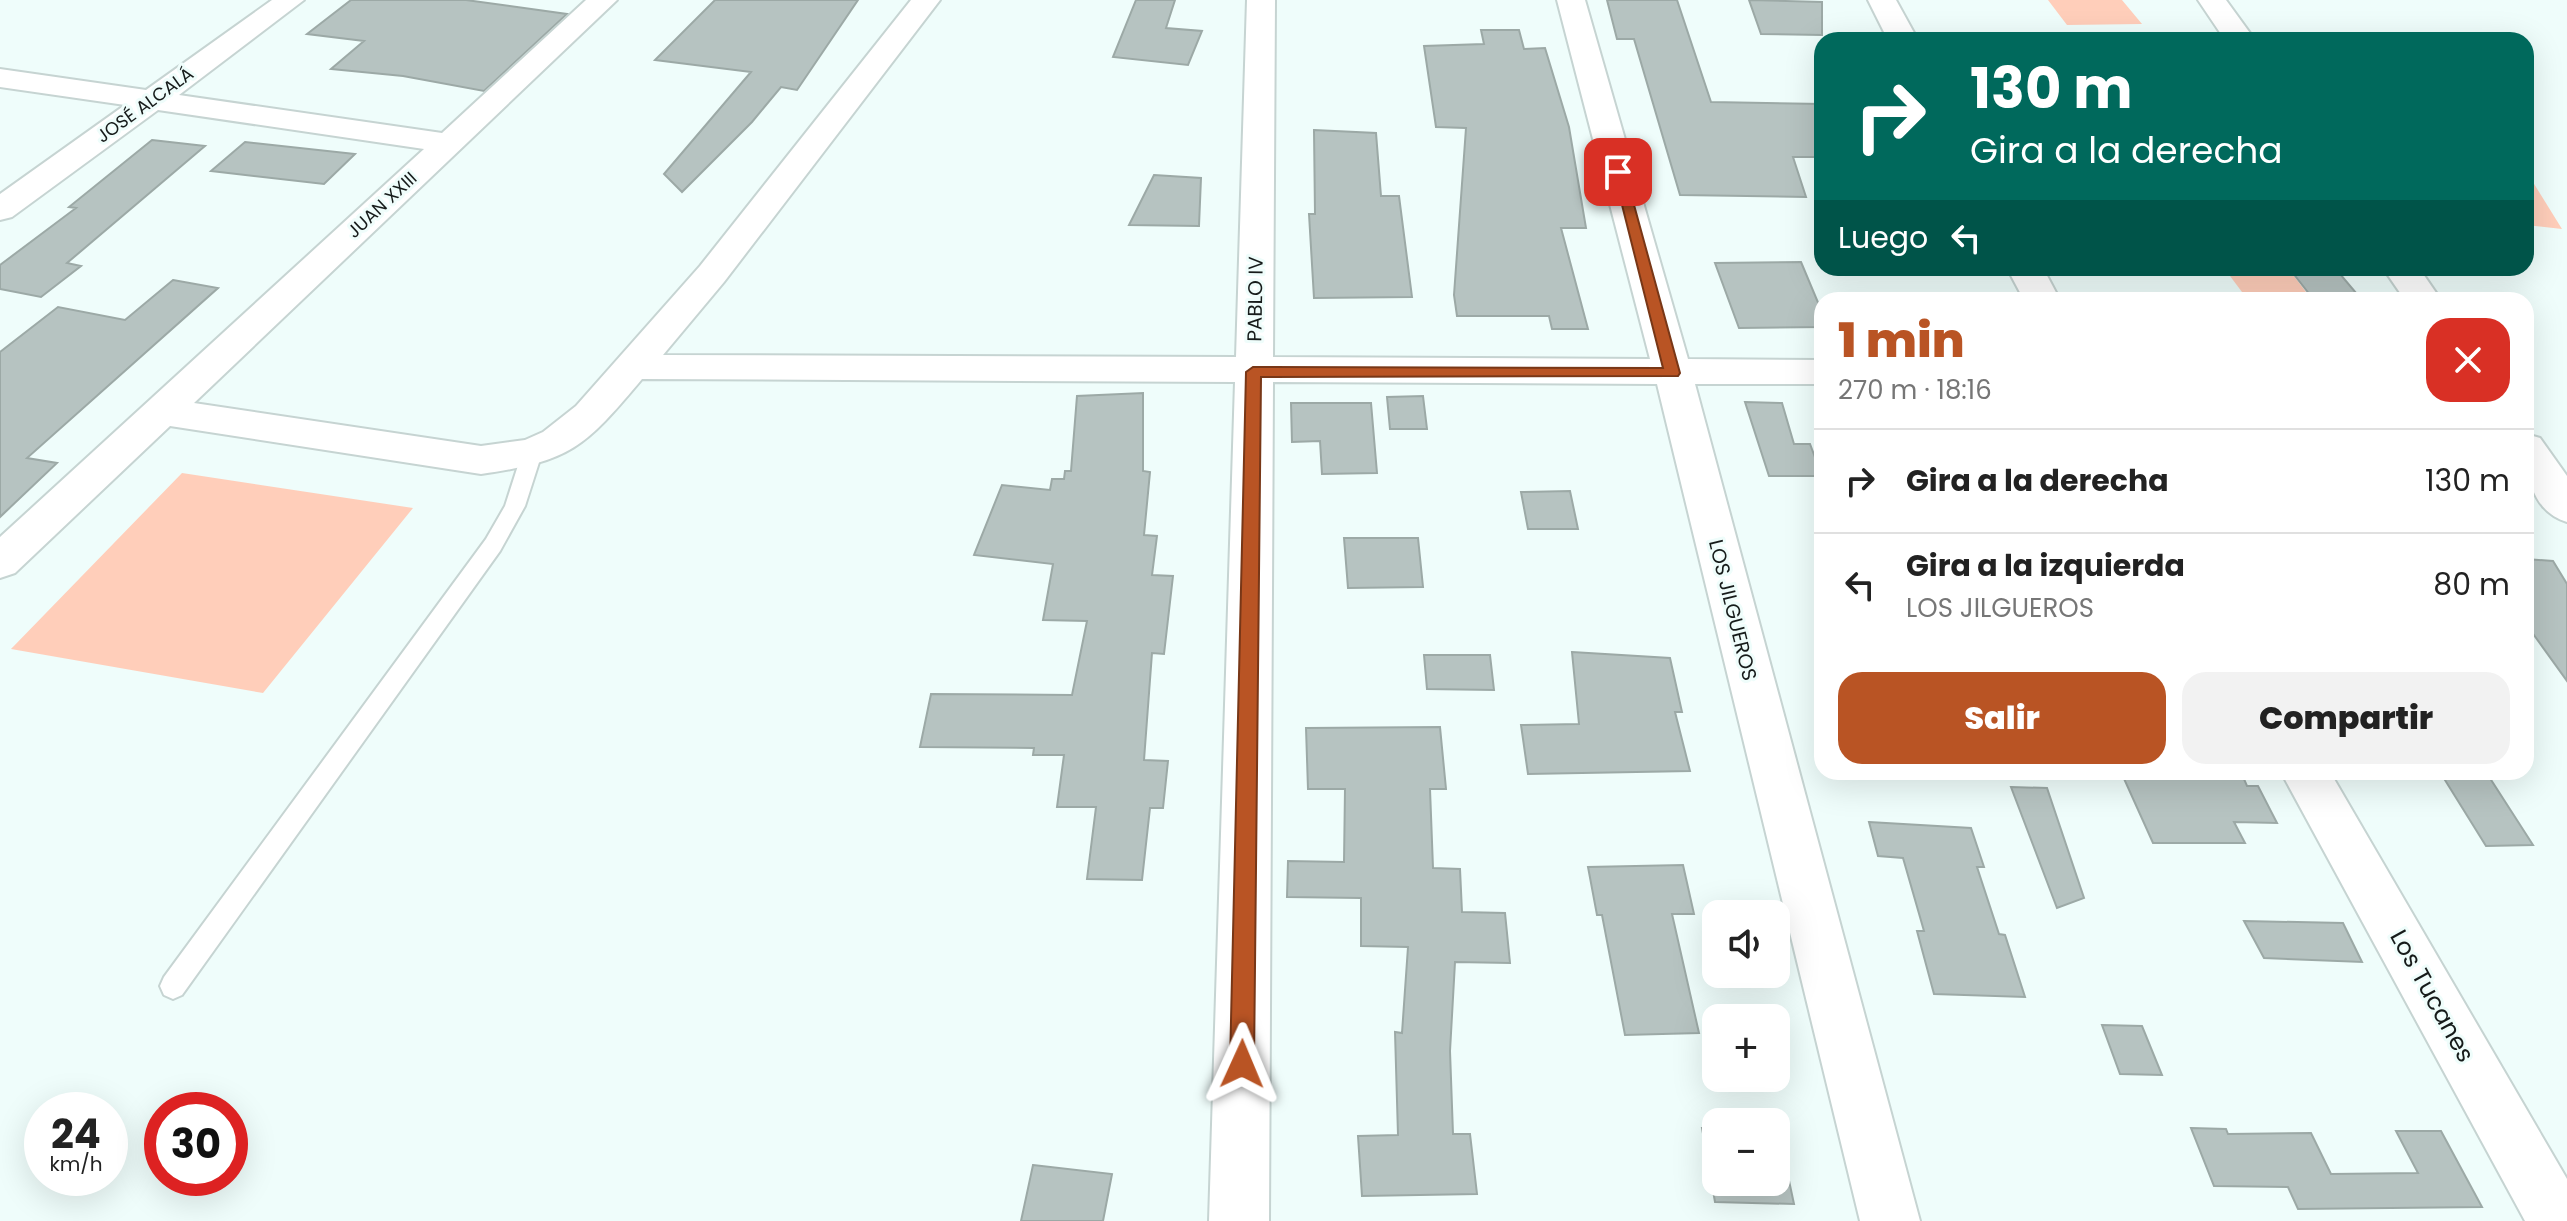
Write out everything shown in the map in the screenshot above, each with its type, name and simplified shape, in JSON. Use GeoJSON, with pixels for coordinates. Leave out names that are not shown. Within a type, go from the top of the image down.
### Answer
{"type":"FeatureCollection","features":[{"type":"Feature","properties":{"kind":"street","name":"JOSÉ ALCALÁ"},"geometry":{"type":"LineString","coordinates":[[0,210],[290,0]]}},
{"type":"Feature","properties":{"kind":"street","name":"JUAN XXIII"},"geometry":{"type":"LineString","coordinates":[[0,562],[603,0]]}},
{"type":"Feature","properties":{"kind":"street"},"geometry":{"type":"LineString","coordinates":[[163,412],[481,460],[532,453],[557,442],[590,415],[712,274],[926,0]]}},
{"type":"Feature","properties":{"kind":"street","name":"PABLO IV"},"geometry":{"type":"LineString","coordinates":[[1239,1221],[1261,0]]}},
{"type":"Feature","properties":{"kind":"street","name":"LOS JILGUEROS"},"geometry":{"type":"LineString","coordinates":[[1571,0],[1673,373],[1890,1221]]}},
{"type":"Feature","properties":{"kind":"street"},"geometry":{"type":"LineString","coordinates":[[1882,0],[1899,32]]}},
{"type":"Feature","properties":{"kind":"street"},"geometry":{"type":"LineString","coordinates":[[2212,0],[2234,32]]}},
{"type":"Feature","properties":{"kind":"street"},"geometry":{"type":"LineString","coordinates":[[0,78],[448,143]]}},
{"type":"Feature","properties":{"kind":"street"},"geometry":{"type":"LineString","coordinates":[[632,367],[1814,372]]}},
{"type":"Feature","properties":{"kind":"street"},"geometry":{"type":"LineString","coordinates":[[2534,460],[2567,507]]}},
{"type":"Feature","properties":{"kind":"street","name":"Los Tucanes"},"geometry":{"type":"LineString","coordinates":[[2310,780],[2558,1221]]}},
{"type":"Feature","properties":{"kind":"lane"},"geometry":{"type":"LineString","coordinates":[[173,986],[493,545],[515,506],[532,453]]}},
{"type":"Feature","properties":{"kind":"shaded area"},"geometry":{"type":"Polygon","coordinates":[[[2048,0],[2122,0],[2142,24],[2067,25],[2048,0]]]}},
{"type":"Feature","properties":{"kind":"shaded area"},"geometry":{"type":"Polygon","coordinates":[[[2534,184],[2562,229],[2534,226],[2534,184]]]}},
{"type":"Feature","properties":{"kind":"shaded area"},"geometry":{"type":"Polygon","coordinates":[[[2230,276],[2294,276],[2306,292],[2242,292],[2230,276]]]}},
{"type":"Feature","properties":{"kind":"shaded area"},"geometry":{"type":"Polygon","coordinates":[[[182,473],[413,508],[263,693],[11,649],[182,473]]]}},
{"type":"Feature","properties":{"kind":"building"},"geometry":{"type":"Polygon","coordinates":[[[351,0],[466,0],[567,14],[484,91],[403,76],[331,69],[364,41],[307,34],[351,0]]]}},
{"type":"Feature","properties":{"kind":"building"},"geometry":{"type":"Polygon","coordinates":[[[715,0],[858,0],[797,90],[781,87],[752,122],[682,192],[664,174],[751,72],[655,60],[715,0]]]}},
{"type":"Feature","properties":{"kind":"building"},"geometry":{"type":"Polygon","coordinates":[[[1136,0],[1175,0],[1166,28],[1202,31],[1188,65],[1113,57],[1136,0]]]}},
{"type":"Feature","properties":{"kind":"building"},"geometry":{"type":"Polygon","coordinates":[[[1607,0],[1677,0],[1711,102],[1814,104],[1814,157],[1793,157],[1806,197],[1680,195],[1634,39],[1617,39],[1607,0]]]}},
{"type":"Feature","properties":{"kind":"building"},"geometry":{"type":"Polygon","coordinates":[[[1749,0],[1822,2],[1822,32],[1814,32],[1814,35],[1761,34],[1749,0]]]}},
{"type":"Feature","properties":{"kind":"building"},"geometry":{"type":"Polygon","coordinates":[[[1481,30],[1519,30],[1524,49],[1545,48],[1569,127],[1586,228],[1561,228],[1588,329],[1552,329],[1549,316],[1457,316],[1454,295],[1466,128],[1436,127],[1424,46],[1484,44],[1481,30]]]}},
{"type":"Feature","properties":{"kind":"building"},"geometry":{"type":"Polygon","coordinates":[[[1314,130],[1376,133],[1381,196],[1399,196],[1412,297],[1314,298],[1309,214],[1315,214],[1314,130]]]}},
{"type":"Feature","properties":{"kind":"building"},"geometry":{"type":"Polygon","coordinates":[[[152,140],[205,146],[67,263],[81,266],[41,297],[0,289],[0,265],[76,208],[69,207],[152,140]]]}},
{"type":"Feature","properties":{"kind":"building"},"geometry":{"type":"Polygon","coordinates":[[[245,142],[355,154],[324,184],[211,171],[245,142]]]}},
{"type":"Feature","properties":{"kind":"building"},"geometry":{"type":"Polygon","coordinates":[[[1154,175],[1201,178],[1199,226],[1129,225],[1154,175]]]}},
{"type":"Feature","properties":{"kind":"building"},"geometry":{"type":"Polygon","coordinates":[[[1801,262],[1814,293],[1814,327],[1739,328],[1715,263],[1801,262]]]}},
{"type":"Feature","properties":{"kind":"building"},"geometry":{"type":"Polygon","coordinates":[[[2295,276],[2342,276],[2355,292],[2308,292],[2295,276]]]}},
{"type":"Feature","properties":{"kind":"building"},"geometry":{"type":"Polygon","coordinates":[[[173,280],[218,288],[27,458],[57,463],[0,517],[0,352],[58,307],[125,320],[173,280]]]}},
{"type":"Feature","properties":{"kind":"building"},"geometry":{"type":"Polygon","coordinates":[[[1143,393],[1143,471],[1150,472],[1144,535],[1157,536],[1152,575],[1173,576],[1164,654],[1152,653],[1144,760],[1168,761],[1163,808],[1150,808],[1142,880],[1087,879],[1096,807],[1057,807],[1064,755],[1033,755],[1034,748],[920,747],[931,694],[1072,695],[1087,621],[1043,620],[1053,564],[974,555],[1002,485],[1050,490],[1052,479],[1064,479],[1065,471],[1071,471],[1077,396],[1143,393]]]}},
{"type":"Feature","properties":{"kind":"building"},"geometry":{"type":"Polygon","coordinates":[[[1423,396],[1427,429],[1390,429],[1387,397],[1423,396]]]}},
{"type":"Feature","properties":{"kind":"building"},"geometry":{"type":"Polygon","coordinates":[[[1745,402],[1782,403],[1794,444],[1810,444],[1814,455],[1814,476],[1769,476],[1745,402]]]}},
{"type":"Feature","properties":{"kind":"building"},"geometry":{"type":"Polygon","coordinates":[[[1291,403],[1371,403],[1377,473],[1322,474],[1320,441],[1292,442],[1291,403]]]}},
{"type":"Feature","properties":{"kind":"building"},"geometry":{"type":"Polygon","coordinates":[[[1570,491],[1578,529],[1528,529],[1521,492],[1570,491]]]}},
{"type":"Feature","properties":{"kind":"building"},"geometry":{"type":"Polygon","coordinates":[[[1344,538],[1418,538],[1423,587],[1348,588],[1344,538]]]}},
{"type":"Feature","properties":{"kind":"building"},"geometry":{"type":"Polygon","coordinates":[[[2534,560],[2553,561],[2567,584],[2567,681],[2534,635],[2534,560]]]}},
{"type":"Feature","properties":{"kind":"building"},"geometry":{"type":"Polygon","coordinates":[[[1572,652],[1670,658],[1682,712],[1675,712],[1690,771],[1528,774],[1521,725],[1579,724],[1572,652]]]}},
{"type":"Feature","properties":{"kind":"building"},"geometry":{"type":"Polygon","coordinates":[[[1424,655],[1490,655],[1494,690],[1427,689],[1424,655]]]}},
{"type":"Feature","properties":{"kind":"building"},"geometry":{"type":"Polygon","coordinates":[[[1440,727],[1446,789],[1430,789],[1433,868],[1460,869],[1462,912],[1505,913],[1510,963],[1455,962],[1450,1051],[1453,1134],[1470,1134],[1477,1194],[1362,1196],[1358,1136],[1398,1135],[1395,1032],[1402,1033],[1408,947],[1361,946],[1361,898],[1287,897],[1288,861],[1344,862],[1345,789],[1308,789],[1306,728],[1440,727]]]}},
{"type":"Feature","properties":{"kind":"building"},"geometry":{"type":"Polygon","coordinates":[[[2125,780],[2244,780],[2247,786],[2258,786],[2277,823],[2234,822],[2245,843],[2153,843],[2125,780]]]}},
{"type":"Feature","properties":{"kind":"building"},"geometry":{"type":"Polygon","coordinates":[[[2445,780],[2491,780],[2533,845],[2486,846],[2445,780]]]}},
{"type":"Feature","properties":{"kind":"building"},"geometry":{"type":"Polygon","coordinates":[[[2011,787],[2047,788],[2084,898],[2057,908],[2011,787]]]}},
{"type":"Feature","properties":{"kind":"building"},"geometry":{"type":"Polygon","coordinates":[[[1869,822],[1971,828],[1984,867],[1977,867],[1999,934],[2005,935],[2025,997],[1934,994],[1917,931],[1924,931],[1903,858],[1878,856],[1869,822]]]}},
{"type":"Feature","properties":{"kind":"building"},"geometry":{"type":"Polygon","coordinates":[[[1683,865],[1694,914],[1672,914],[1699,1033],[1625,1035],[1602,915],[1597,915],[1588,867],[1683,865]]]}},
{"type":"Feature","properties":{"kind":"building"},"geometry":{"type":"Polygon","coordinates":[[[2244,921],[2343,923],[2362,962],[2264,958],[2244,921]]]}},
{"type":"Feature","properties":{"kind":"building"},"geometry":{"type":"Polygon","coordinates":[[[2102,1025],[2142,1026],[2162,1075],[2120,1074],[2102,1025]]]}},
{"type":"Feature","properties":{"kind":"building"},"geometry":{"type":"Polygon","coordinates":[[[2191,1128],[2226,1129],[2228,1134],[2311,1133],[2331,1174],[2418,1173],[2396,1131],[2441,1131],[2482,1207],[2298,1209],[2288,1187],[2214,1186],[2191,1128]]]}},
{"type":"Feature","properties":{"kind":"building"},"geometry":{"type":"Polygon","coordinates":[[[1033,1165],[1112,1174],[1103,1221],[1021,1221],[1033,1165]]]}},
{"type":"Feature","properties":{"kind":"building"},"geometry":{"type":"Polygon","coordinates":[[[1790,1185],[1794,1204],[1715,1202],[1714,1196],[1790,1196],[1790,1185]]]}},
{"type":"Feature","properties":{"kind":"route"},"geometry":{"type":"LineString","coordinates":[[1242,1064],[1253,372],[1673,373],[1618,172]]}}]}
